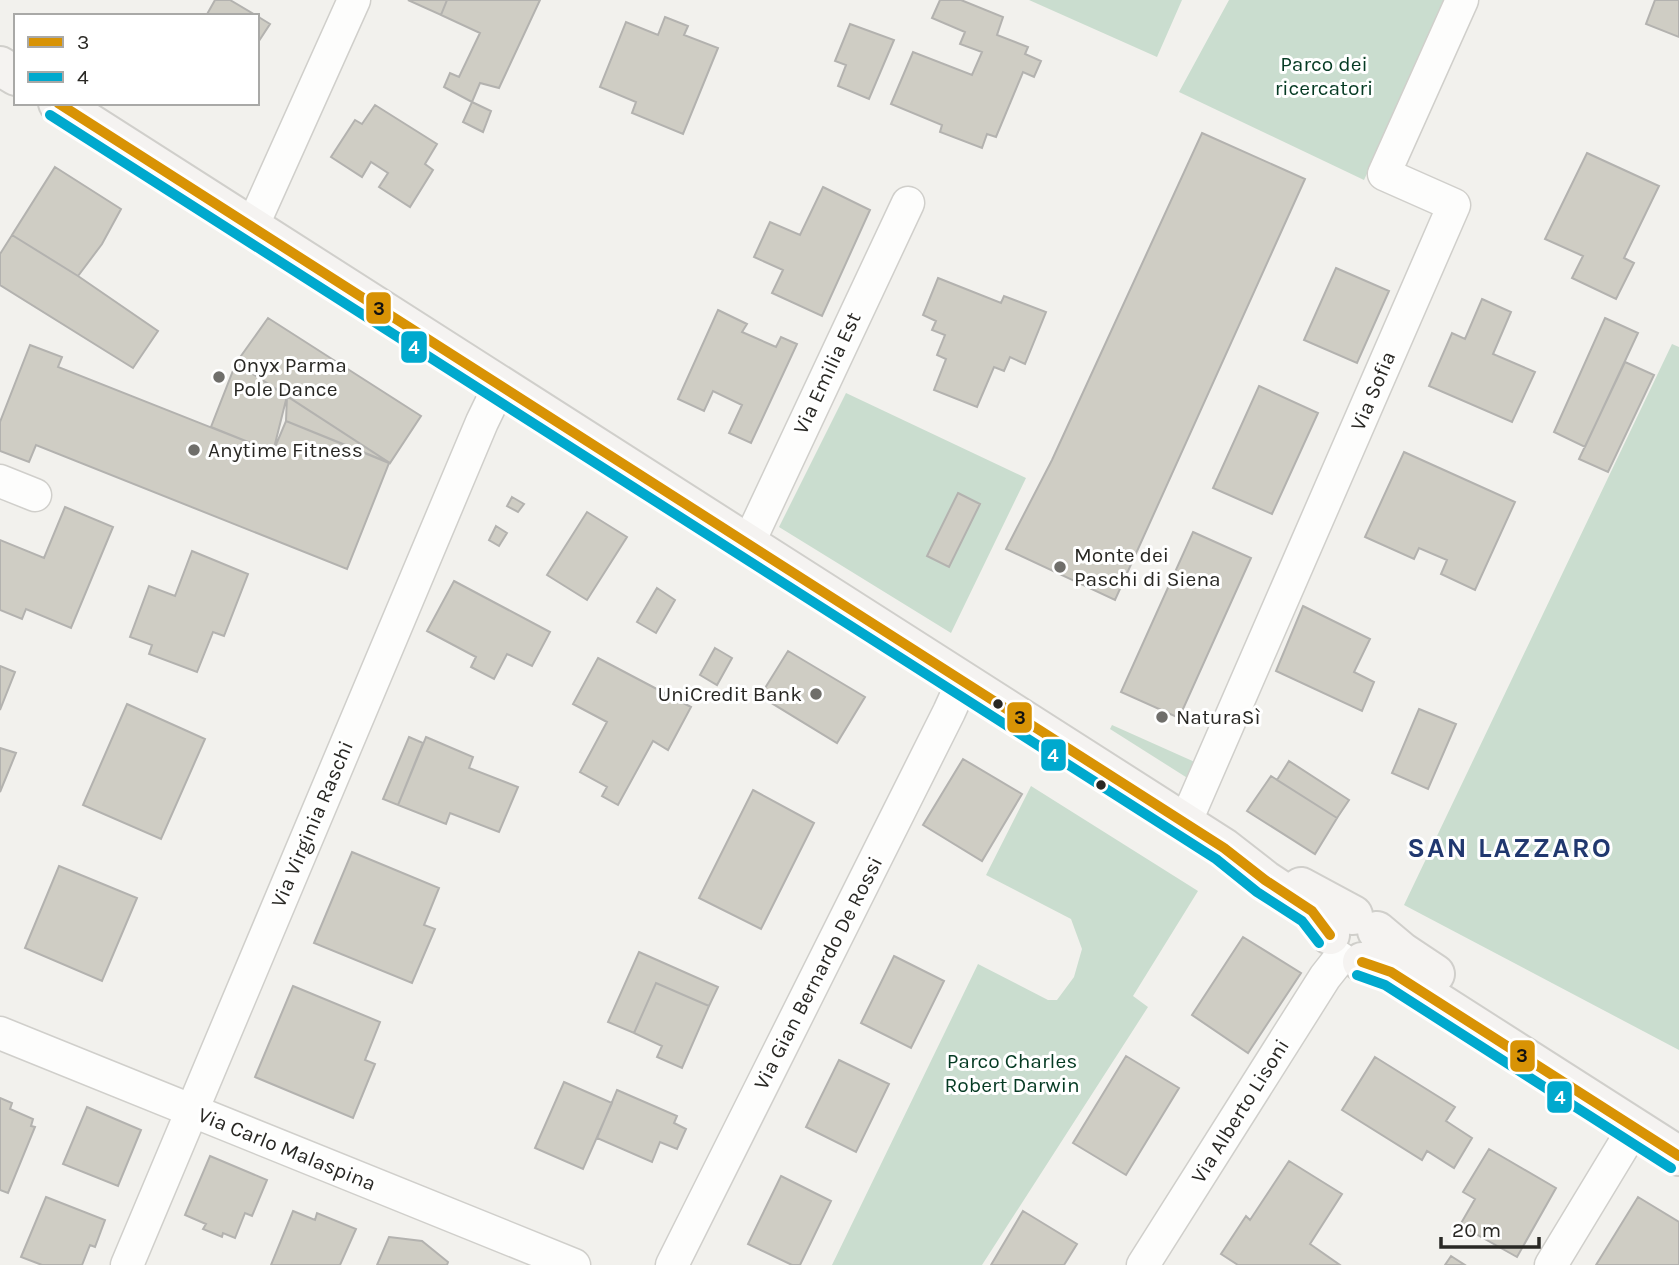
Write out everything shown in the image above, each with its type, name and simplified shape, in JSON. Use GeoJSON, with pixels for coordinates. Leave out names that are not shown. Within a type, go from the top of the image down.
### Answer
{"type":"FeatureCollection","features":[{"type":"Feature","properties":{"kind":"main road"},"geometry":{"type":"LineString","coordinates":[[61,105],[1224,848],[1353,940],[1391,972],[1679,1156]]}},
{"type":"Feature","properties":{"kind":"main road"},"geometry":{"type":"LineString","coordinates":[[1353,940],[1402,952],[1679,1130]]}},
{"type":"Feature","properties":{"kind":"street"},"geometry":{"type":"LineString","coordinates":[[252,227],[354,0]]}},
{"type":"Feature","properties":{"kind":"street","name":"Via Sofia"},"geometry":{"type":"LineString","coordinates":[[1185,823],[1454,205],[1384,174],[1462,0]]}},
{"type":"Feature","properties":{"kind":"street","name":"Via Emilia Est"},"geometry":{"type":"LineString","coordinates":[[748,544],[908,203]]}},
{"type":"Feature","properties":{"kind":"street","name":"Via Virginia Raschi"},"geometry":{"type":"LineString","coordinates":[[127,1265],[471,447],[500,385]]}},
{"type":"Feature","properties":{"kind":"street"},"geometry":{"type":"LineString","coordinates":[[0,481],[35,495]]}},
{"type":"Feature","properties":{"kind":"street","name":"Via Gian Bernardo De Rossi"},"geometry":{"type":"LineString","coordinates":[[672,1265],[944,724],[963,681]]}},
{"type":"Feature","properties":{"kind":"street","name":"Via Alberto Lisoni"},"geometry":{"type":"LineString","coordinates":[[1143,1265],[1325,977],[1353,940]]}},
{"type":"Feature","properties":{"kind":"street","name":"Via Carlo Malaspina"},"geometry":{"type":"LineString","coordinates":[[0,1033],[573,1265]]}},
{"type":"Feature","properties":{"kind":"street"},"geometry":{"type":"LineString","coordinates":[[1551,1265],[1634,1128]]}},
{"type":"Feature","properties":{"kind":"green space"},"geometry":{"type":"Polygon","coordinates":[[[1029,0],[1182,0],[1157,57],[1029,0]]]}},
{"type":"Feature","properties":{"kind":"green space","name":"Parco dei ricercatori"},"geometry":{"type":"Polygon","coordinates":[[[1229,0],[1447,0],[1364,180],[1179,92],[1229,0]]]}},
{"type":"Feature","properties":{"kind":"green space"},"geometry":{"type":"Polygon","coordinates":[[[1672,344],[1679,347],[1679,1050],[1404,905],[1672,344]]]}},
{"type":"Feature","properties":{"kind":"green space"},"geometry":{"type":"Polygon","coordinates":[[[846,393],[1026,478],[951,633],[779,527],[846,393]]]}},
{"type":"Feature","properties":{"kind":"green space"},"geometry":{"type":"Polygon","coordinates":[[[1112,725],[1197,763],[1189,779],[1110,729],[1112,725]]]}},
{"type":"Feature","properties":{"kind":"green space","name":"Parco Charles Robert Darwin"},"geometry":{"type":"Polygon","coordinates":[[[1031,786],[1198,891],[1133,996],[1148,1007],[982,1265],[832,1265],[978,964],[1048,1000],[1057,1000],[1074,977],[1082,949],[1071,919],[986,875],[1031,786]]]}},
{"type":"Feature","properties":{"kind":"building"},"geometry":{"type":"Polygon","coordinates":[[[215,0],[230,0],[254,14],[207,14],[215,0]]]}},
{"type":"Feature","properties":{"kind":"building"},"geometry":{"type":"Polygon","coordinates":[[[408,0],[447,0],[441,15],[408,0]]]}},
{"type":"Feature","properties":{"kind":"building"},"geometry":{"type":"Polygon","coordinates":[[[447,0],[540,0],[499,88],[480,83],[472,102],[444,87],[450,73],[459,77],[480,33],[441,15],[447,0]]]}},
{"type":"Feature","properties":{"kind":"building"},"geometry":{"type":"Polygon","coordinates":[[[940,0],[961,0],[1003,17],[997,35],[1028,47],[1025,54],[1041,61],[1034,77],[1023,72],[996,137],[987,134],[982,148],[940,132],[942,125],[891,104],[913,52],[972,75],[982,52],[960,44],[965,32],[932,18],[940,0]]]}},
{"type":"Feature","properties":{"kind":"building"},"geometry":{"type":"Polygon","coordinates":[[[1655,0],[1679,0],[1679,37],[1646,24],[1655,0]]]}},
{"type":"Feature","properties":{"kind":"building"},"geometry":{"type":"Polygon","coordinates":[[[259,17],[270,24],[259,41],[259,17]]]}},
{"type":"Feature","properties":{"kind":"building"},"geometry":{"type":"Polygon","coordinates":[[[665,17],[688,26],[684,35],[718,48],[683,134],[632,113],[636,102],[600,87],[626,22],[658,35],[665,17]]]}},
{"type":"Feature","properties":{"kind":"building"},"geometry":{"type":"Polygon","coordinates":[[[850,24],[894,40],[869,99],[838,86],[846,65],[835,61],[850,24]]]}},
{"type":"Feature","properties":{"kind":"building"},"geometry":{"type":"Polygon","coordinates":[[[472,102],[491,111],[483,132],[463,122],[472,102]]]}},
{"type":"Feature","properties":{"kind":"building"},"geometry":{"type":"Polygon","coordinates":[[[375,105],[437,144],[425,164],[433,170],[410,207],[379,187],[388,173],[371,162],[362,177],[331,157],[355,120],[362,124],[375,105]]]}},
{"type":"Feature","properties":{"kind":"building"},"geometry":{"type":"Polygon","coordinates":[[[1202,133],[1305,179],[1115,600],[1006,549],[1052,460],[1202,133]]]}},
{"type":"Feature","properties":{"kind":"building"},"geometry":{"type":"Polygon","coordinates":[[[1587,153],[1659,186],[1624,258],[1634,263],[1616,299],[1572,278],[1583,256],[1545,239],[1587,153]]]}},
{"type":"Feature","properties":{"kind":"building"},"geometry":{"type":"Polygon","coordinates":[[[55,167],[121,209],[102,244],[78,276],[12,235],[55,167]]]}},
{"type":"Feature","properties":{"kind":"building"},"geometry":{"type":"Polygon","coordinates":[[[823,187],[870,210],[822,316],[772,293],[783,270],[754,257],[770,222],[800,235],[823,187]]]}},
{"type":"Feature","properties":{"kind":"building"},"geometry":{"type":"Polygon","coordinates":[[[12,235],[158,331],[133,368],[0,285],[0,254],[12,235]]]}},
{"type":"Feature","properties":{"kind":"building"},"geometry":{"type":"Polygon","coordinates":[[[1336,268],[1389,291],[1357,363],[1304,340],[1336,268]]]}},
{"type":"Feature","properties":{"kind":"building"},"geometry":{"type":"Polygon","coordinates":[[[938,278],[1001,303],[1004,296],[1046,312],[1025,364],[1010,357],[1004,371],[994,367],[977,407],[934,390],[946,359],[937,355],[945,335],[932,330],[936,321],[923,315],[938,278]]]}},
{"type":"Feature","properties":{"kind":"building"},"geometry":{"type":"Polygon","coordinates":[[[1482,299],[1511,312],[1493,354],[1535,372],[1512,422],[1429,386],[1452,333],[1465,339],[1482,299]]]}},
{"type":"Feature","properties":{"kind":"building"},"geometry":{"type":"Polygon","coordinates":[[[718,310],[747,324],[742,332],[776,347],[781,337],[797,344],[751,443],[729,433],[742,405],[713,391],[704,411],[678,399],[718,310]]]}},
{"type":"Feature","properties":{"kind":"building"},"geometry":{"type":"Polygon","coordinates":[[[268,318],[421,416],[390,463],[236,363],[268,318]]]}},
{"type":"Feature","properties":{"kind":"building"},"geometry":{"type":"Polygon","coordinates":[[[1605,318],[1638,333],[1585,447],[1554,432],[1605,318]]]}},
{"type":"Feature","properties":{"kind":"building"},"geometry":{"type":"Polygon","coordinates":[[[30,345],[62,357],[58,367],[273,452],[286,421],[389,463],[347,569],[36,445],[29,462],[0,451],[0,422],[30,345]]]}},
{"type":"Feature","properties":{"kind":"building"},"geometry":{"type":"Polygon","coordinates":[[[1625,362],[1654,375],[1608,472],[1579,459],[1625,362]]]}},
{"type":"Feature","properties":{"kind":"building"},"geometry":{"type":"Polygon","coordinates":[[[236,363],[287,396],[273,452],[211,427],[236,363]]]}},
{"type":"Feature","properties":{"kind":"building"},"geometry":{"type":"Polygon","coordinates":[[[1259,386],[1318,413],[1272,514],[1213,488],[1259,386]]]}},
{"type":"Feature","properties":{"kind":"building"},"geometry":{"type":"Polygon","coordinates":[[[287,396],[390,463],[286,421],[287,396]]]}},
{"type":"Feature","properties":{"kind":"building"},"geometry":{"type":"Polygon","coordinates":[[[1404,452],[1515,502],[1475,590],[1441,574],[1447,560],[1419,548],[1414,559],[1365,537],[1404,452]]]}},
{"type":"Feature","properties":{"kind":"building"},"geometry":{"type":"Polygon","coordinates":[[[958,493],[980,504],[949,567],[927,556],[958,493]]]}},
{"type":"Feature","properties":{"kind":"building"},"geometry":{"type":"Polygon","coordinates":[[[512,497],[524,504],[518,512],[507,506],[512,497]]]}},
{"type":"Feature","properties":{"kind":"building"},"geometry":{"type":"Polygon","coordinates":[[[65,507],[113,527],[71,628],[26,609],[22,619],[0,610],[0,540],[44,558],[65,507]]]}},
{"type":"Feature","properties":{"kind":"building"},"geometry":{"type":"Polygon","coordinates":[[[587,512],[627,537],[587,600],[547,575],[587,512]]]}},
{"type":"Feature","properties":{"kind":"building"},"geometry":{"type":"Polygon","coordinates":[[[496,526],[507,533],[499,546],[489,540],[496,526]]]}},
{"type":"Feature","properties":{"kind":"building"},"geometry":{"type":"Polygon","coordinates":[[[1193,532],[1251,558],[1179,718],[1121,692],[1193,532]]]}},
{"type":"Feature","properties":{"kind":"building"},"geometry":{"type":"Polygon","coordinates":[[[192,551],[248,574],[224,636],[213,632],[197,672],[149,654],[152,645],[130,637],[149,586],[175,596],[192,551]]]}},
{"type":"Feature","properties":{"kind":"building"},"geometry":{"type":"Polygon","coordinates":[[[454,581],[550,632],[532,666],[507,654],[494,679],[471,667],[476,657],[427,631],[454,581]]]}},
{"type":"Feature","properties":{"kind":"building"},"geometry":{"type":"Polygon","coordinates":[[[657,588],[675,600],[656,633],[637,622],[657,588]]]}},
{"type":"Feature","properties":{"kind":"building"},"geometry":{"type":"Polygon","coordinates":[[[1303,606],[1370,639],[1354,672],[1374,682],[1362,711],[1276,671],[1303,606]]]}},
{"type":"Feature","properties":{"kind":"building"},"geometry":{"type":"Polygon","coordinates":[[[715,648],[732,658],[717,685],[700,675],[715,648]]]}},
{"type":"Feature","properties":{"kind":"building"},"geometry":{"type":"Polygon","coordinates":[[[788,651],[865,697],[837,743],[760,696],[788,651]]]}},
{"type":"Feature","properties":{"kind":"building"},"geometry":{"type":"Polygon","coordinates":[[[598,658],[691,707],[668,750],[653,741],[618,805],[602,796],[607,787],[580,772],[607,722],[573,704],[598,658]]]}},
{"type":"Feature","properties":{"kind":"building"},"geometry":{"type":"Polygon","coordinates":[[[0,666],[15,672],[0,710],[0,666]]]}},
{"type":"Feature","properties":{"kind":"building"},"geometry":{"type":"Polygon","coordinates":[[[127,704],[205,739],[161,839],[83,805],[127,704]]]}},
{"type":"Feature","properties":{"kind":"building"},"geometry":{"type":"Polygon","coordinates":[[[1419,709],[1456,724],[1428,789],[1392,773],[1419,709]]]}},
{"type":"Feature","properties":{"kind":"building"},"geometry":{"type":"Polygon","coordinates":[[[409,737],[423,743],[398,805],[383,799],[409,737]]]}},
{"type":"Feature","properties":{"kind":"building"},"geometry":{"type":"Polygon","coordinates":[[[426,737],[473,757],[469,768],[518,787],[499,832],[450,813],[446,824],[398,805],[426,737]]]}},
{"type":"Feature","properties":{"kind":"building"},"geometry":{"type":"Polygon","coordinates":[[[0,748],[16,753],[0,792],[0,748]]]}},
{"type":"Feature","properties":{"kind":"building"},"geometry":{"type":"Polygon","coordinates":[[[963,759],[1022,794],[982,861],[923,825],[963,759]]]}},
{"type":"Feature","properties":{"kind":"building"},"geometry":{"type":"Polygon","coordinates":[[[1289,761],[1349,800],[1337,818],[1277,780],[1289,761]]]}},
{"type":"Feature","properties":{"kind":"building"},"geometry":{"type":"Polygon","coordinates":[[[1271,776],[1337,818],[1315,854],[1247,811],[1271,776]]]}},
{"type":"Feature","properties":{"kind":"building"},"geometry":{"type":"Polygon","coordinates":[[[753,790],[814,823],[761,929],[699,898],[753,790]]]}},
{"type":"Feature","properties":{"kind":"building"},"geometry":{"type":"Polygon","coordinates":[[[352,852],[439,888],[424,925],[435,929],[412,983],[314,943],[352,852]]]}},
{"type":"Feature","properties":{"kind":"building"},"geometry":{"type":"Polygon","coordinates":[[[59,866],[137,898],[102,981],[25,948],[59,866]]]}},
{"type":"Feature","properties":{"kind":"building"},"geometry":{"type":"Polygon","coordinates":[[[1243,937],[1301,973],[1248,1053],[1192,1015],[1243,937]]]}},
{"type":"Feature","properties":{"kind":"building"},"geometry":{"type":"Polygon","coordinates":[[[639,952],[718,987],[709,1006],[656,983],[634,1033],[608,1022],[639,952]]]}},
{"type":"Feature","properties":{"kind":"building"},"geometry":{"type":"Polygon","coordinates":[[[894,956],[944,981],[911,1048],[861,1023],[894,956]]]}},
{"type":"Feature","properties":{"kind":"building"},"geometry":{"type":"Polygon","coordinates":[[[656,983],[709,1006],[682,1068],[657,1057],[662,1046],[634,1033],[656,983]]]}},
{"type":"Feature","properties":{"kind":"building"},"geometry":{"type":"Polygon","coordinates":[[[293,986],[380,1022],[365,1060],[375,1064],[353,1118],[255,1077],[293,986]]]}},
{"type":"Feature","properties":{"kind":"building"},"geometry":{"type":"Polygon","coordinates":[[[1126,1056],[1179,1088],[1126,1175],[1073,1143],[1126,1056]]]}},
{"type":"Feature","properties":{"kind":"building"},"geometry":{"type":"Polygon","coordinates":[[[1375,1057],[1455,1107],[1446,1121],[1472,1138],[1454,1168],[1427,1151],[1422,1160],[1342,1110],[1375,1057]]]}},
{"type":"Feature","properties":{"kind":"building"},"geometry":{"type":"Polygon","coordinates":[[[839,1060],[889,1084],[856,1152],[806,1127],[839,1060]]]}},
{"type":"Feature","properties":{"kind":"building"},"geometry":{"type":"Polygon","coordinates":[[[564,1082],[612,1103],[583,1169],[535,1148],[564,1082]]]}},
{"type":"Feature","properties":{"kind":"building"},"geometry":{"type":"Polygon","coordinates":[[[617,1090],[677,1116],[674,1123],[686,1129],[677,1149],[660,1142],[652,1162],[597,1138],[617,1090]]]}},
{"type":"Feature","properties":{"kind":"building"},"geometry":{"type":"Polygon","coordinates":[[[0,1098],[12,1103],[10,1109],[33,1119],[31,1126],[35,1127],[8,1193],[0,1190],[0,1098]]]}},
{"type":"Feature","properties":{"kind":"building"},"geometry":{"type":"Polygon","coordinates":[[[87,1107],[141,1130],[118,1186],[63,1164],[87,1107]]]}},
{"type":"Feature","properties":{"kind":"building"},"geometry":{"type":"Polygon","coordinates":[[[1489,1149],[1556,1188],[1517,1257],[1460,1225],[1475,1199],[1463,1192],[1489,1149]]]}},
{"type":"Feature","properties":{"kind":"building"},"geometry":{"type":"Polygon","coordinates":[[[210,1156],[267,1180],[252,1216],[245,1213],[235,1238],[223,1233],[222,1237],[203,1229],[206,1224],[185,1215],[210,1156]]]}},
{"type":"Feature","properties":{"kind":"building"},"geometry":{"type":"Polygon","coordinates":[[[1289,1161],[1342,1194],[1310,1244],[1340,1265],[1238,1265],[1221,1254],[1246,1216],[1250,1220],[1289,1161]]]}},
{"type":"Feature","properties":{"kind":"building"},"geometry":{"type":"Polygon","coordinates":[[[781,1176],[831,1201],[800,1265],[792,1265],[748,1244],[781,1176]]]}},
{"type":"Feature","properties":{"kind":"building"},"geometry":{"type":"Polygon","coordinates":[[[46,1197],[105,1220],[95,1247],[90,1245],[82,1265],[42,1265],[21,1257],[46,1197]]]}},
{"type":"Feature","properties":{"kind":"building"},"geometry":{"type":"Polygon","coordinates":[[[1638,1197],[1679,1222],[1679,1265],[1596,1265],[1638,1197]]]}},
{"type":"Feature","properties":{"kind":"building"},"geometry":{"type":"Polygon","coordinates":[[[293,1211],[315,1220],[317,1213],[356,1229],[340,1265],[271,1265],[293,1211]]]}},
{"type":"Feature","properties":{"kind":"building"},"geometry":{"type":"Polygon","coordinates":[[[1023,1211],[1077,1244],[1064,1265],[991,1265],[1023,1211]]]}},
{"type":"Feature","properties":{"kind":"building"},"geometry":{"type":"Polygon","coordinates":[[[389,1237],[422,1241],[448,1262],[447,1265],[377,1265],[389,1237]]]}},
{"type":"Feature","properties":{"kind":"building"},"geometry":{"type":"Polygon","coordinates":[[[1451,1256],[1465,1265],[1445,1265],[1451,1256]]]}},
{"type":"Feature","properties":{"kind":"transit line","name":"3"},"geometry":{"type":"LineString","coordinates":[[61,105],[1224,848],[1265,880],[1312,911],[1330,935]]}},
{"type":"Feature","properties":{"kind":"transit line","name":"4"},"geometry":{"type":"LineString","coordinates":[[50,115],[1216,859],[1257,892],[1302,921],[1319,943]]}},
{"type":"Feature","properties":{"kind":"transit line","name":"3"},"geometry":{"type":"LineString","coordinates":[[1362,962],[1391,972],[1679,1156]]}},
{"type":"Feature","properties":{"kind":"transit line","name":"4"},"geometry":{"type":"LineString","coordinates":[[1357,975],[1385,985],[1671,1168]]}},
{"type":"Feature","properties":{"kind":"place","name":"Onyx Parma Pole Dance"},"geometry":{"type":"Point","coordinates":[219,377]}},
{"type":"Feature","properties":{"kind":"place","name":"Anytime Fitness"},"geometry":{"type":"Point","coordinates":[194,450]}},
{"type":"Feature","properties":{"kind":"place","name":"Monte dei Paschi di Siena"},"geometry":{"type":"Point","coordinates":[1060,567]}},
{"type":"Feature","properties":{"kind":"place","name":"UniCredit Bank"},"geometry":{"type":"Point","coordinates":[816,694]}},
{"type":"Feature","properties":{"kind":"place","name":"NaturaSì"},"geometry":{"type":"Point","coordinates":[1162,717]}},
{"type":"Feature","properties":{"kind":"district","name":"SAN LAZZARO"},"geometry":{"type":"Point","coordinates":[1510,847]}}]}
